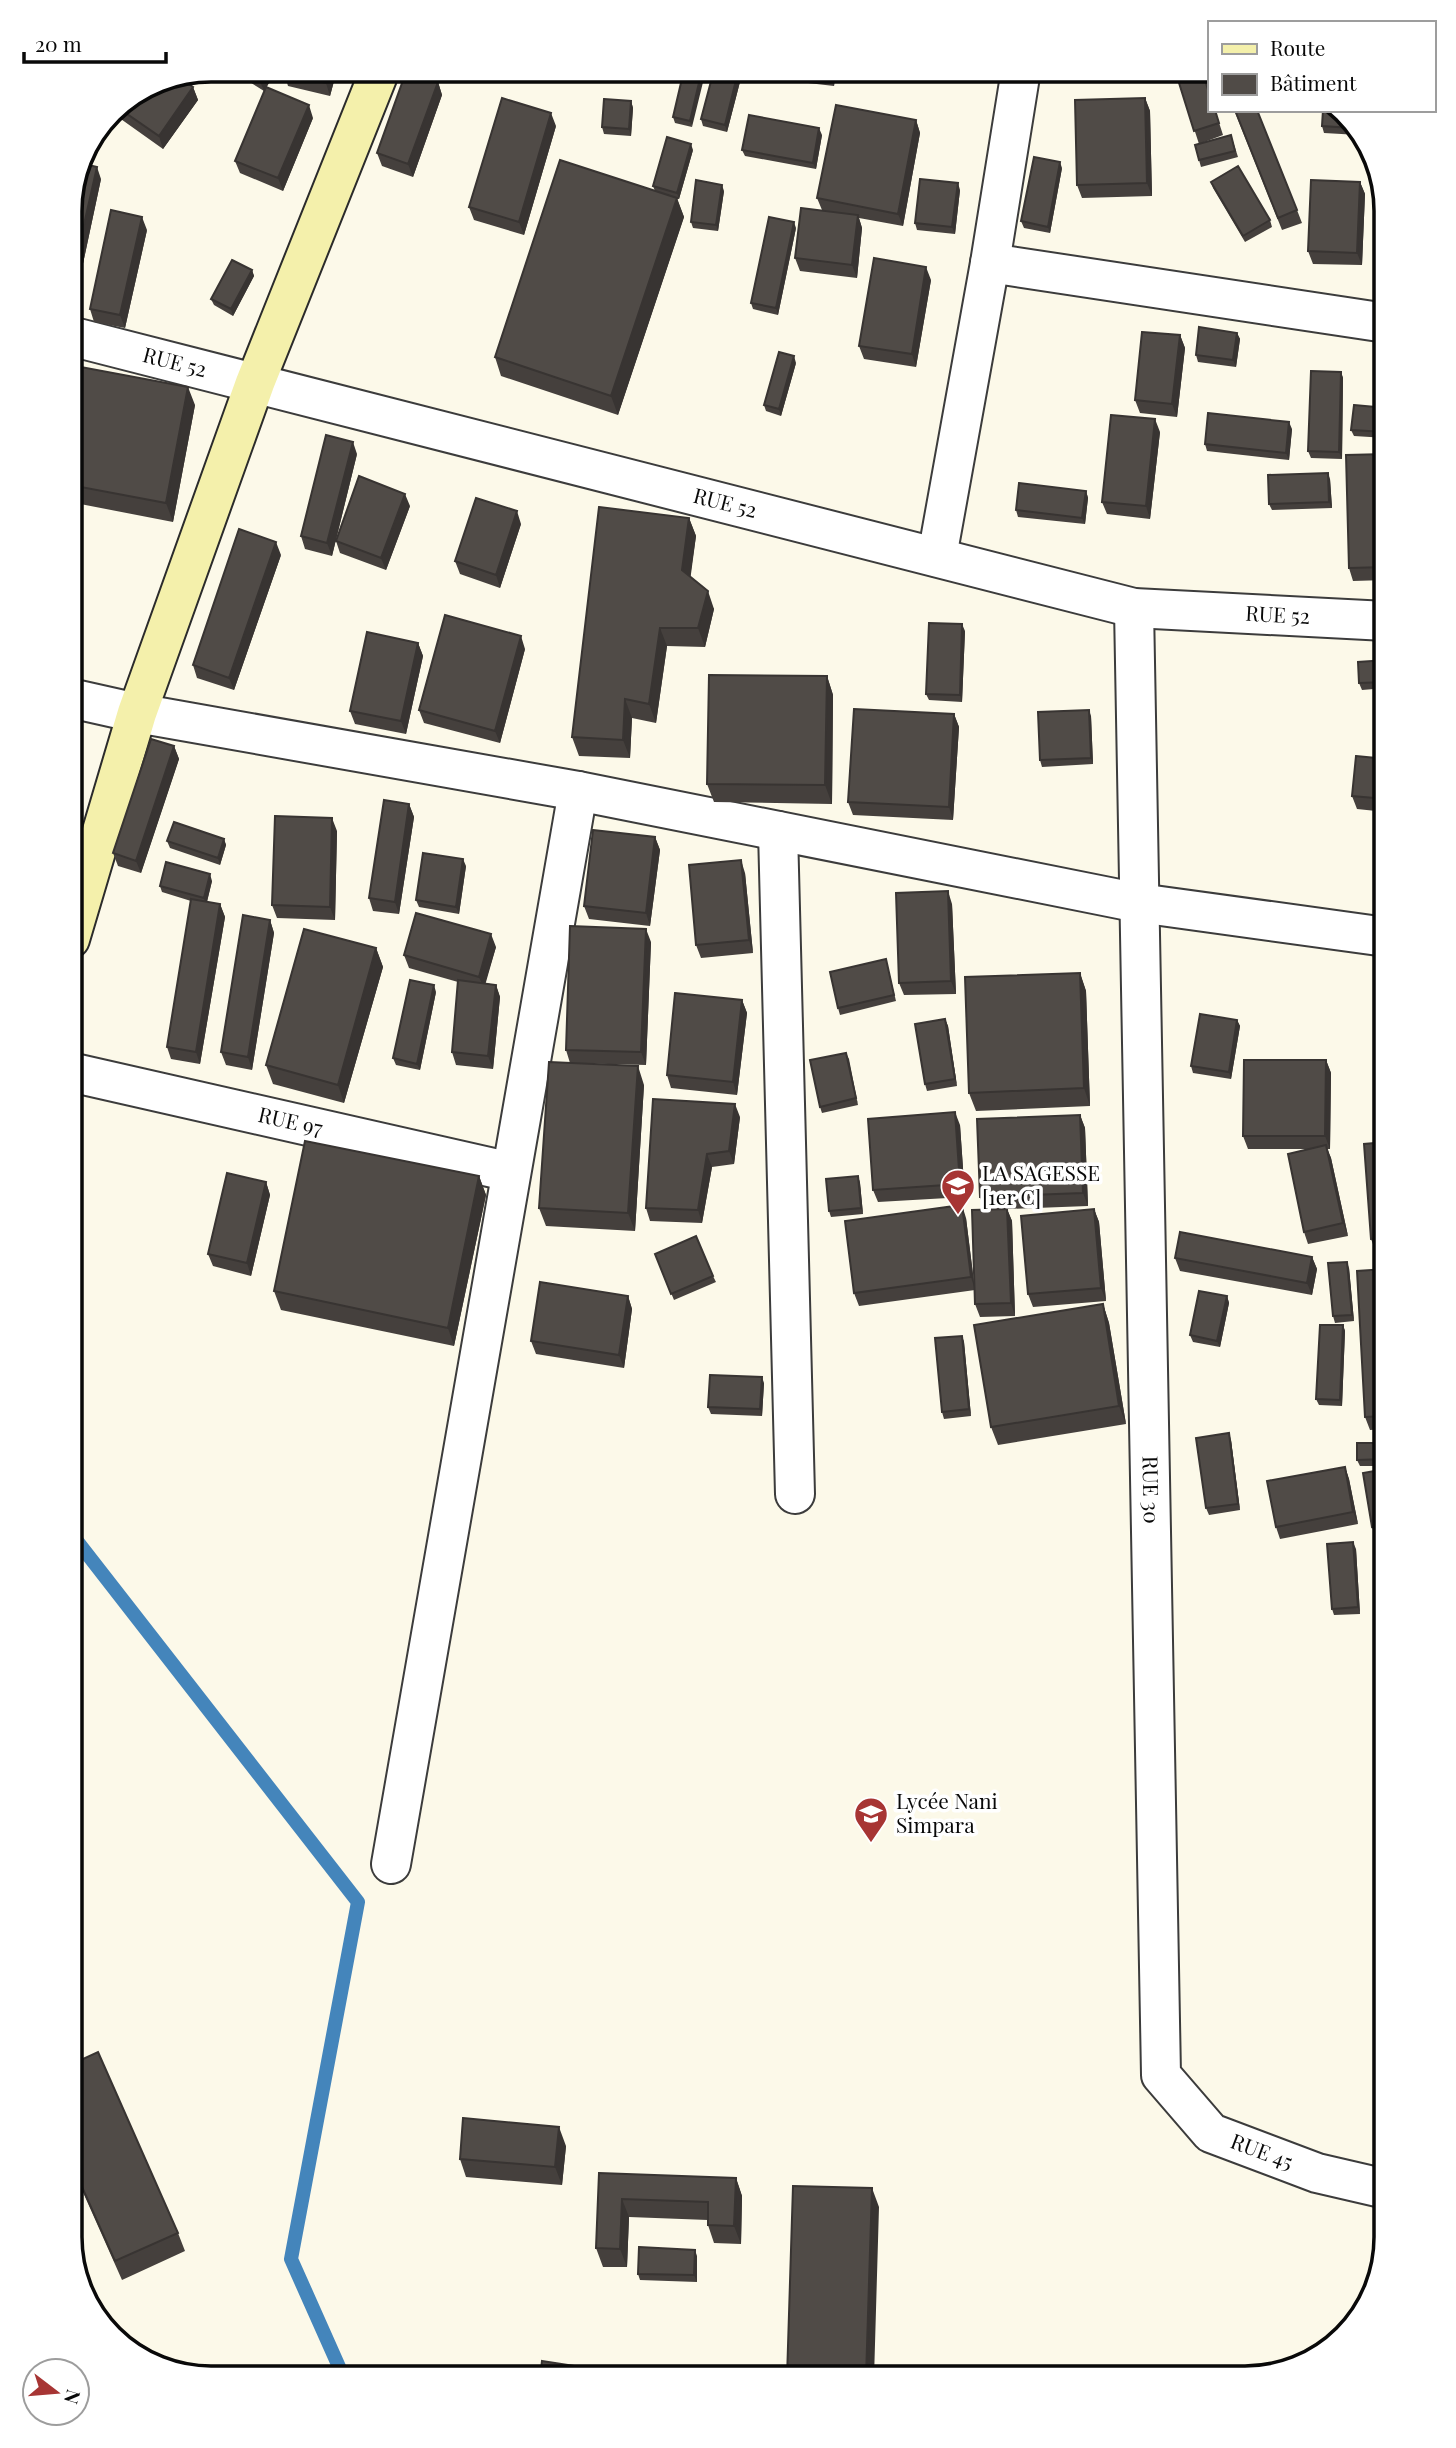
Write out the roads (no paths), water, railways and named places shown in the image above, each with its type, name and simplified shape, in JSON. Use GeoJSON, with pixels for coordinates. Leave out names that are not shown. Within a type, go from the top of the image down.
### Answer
{"type":"FeatureCollection","features":[{"type":"Feature","properties":{"kind":"main road"},"geometry":{"type":"LineString","coordinates":[[83,896],[137,713],[255,383],[375,82]]}},
{"type":"Feature","properties":{"kind":"street"},"geometry":{"type":"LineString","coordinates":[[937,557],[990,263],[1019,83]]}},
{"type":"Feature","properties":{"kind":"street"},"geometry":{"type":"LineString","coordinates":[[990,263],[1374,321]]}},
{"type":"Feature","properties":{"kind":"street","name":"RUE 52"},"geometry":{"type":"LineString","coordinates":[[83,339],[1134,608],[1374,620]]}},
{"type":"Feature","properties":{"kind":"street","name":"RUE 30"},"geometry":{"type":"LineString","coordinates":[[1134,608],[1161,2075]]}},
{"type":"Feature","properties":{"kind":"street"},"geometry":{"type":"LineString","coordinates":[[83,701],[137,713],[578,791],[1139,903],[1374,935]]}},
{"type":"Feature","properties":{"kind":"street"},"geometry":{"type":"LineString","coordinates":[[391,1864],[578,791]]}},
{"type":"Feature","properties":{"kind":"street"},"geometry":{"type":"LineString","coordinates":[[779,831],[795,1494]]}},
{"type":"Feature","properties":{"kind":"street","name":"RUE 97"},"geometry":{"type":"LineString","coordinates":[[83,1075],[511,1172]]}},
{"type":"Feature","properties":{"kind":"street","name":"RUE 45"},"geometry":{"type":"LineString","coordinates":[[1161,2075],[1211,2133],[1317,2173],[1374,2186]]}},
{"type":"Feature","properties":{"kind":"waterway"},"geometry":{"type":"LineString","coordinates":[[82,1548],[358,1902],[291,2259],[338,2365]]}},
{"type":"Feature","properties":{"kind":"place","name":"LA SAGESSE [1er C]"},"geometry":{"type":"Point","coordinates":[958,1216]}},
{"type":"Feature","properties":{"kind":"place","name":"Lycée Nani Simpara"},"geometry":{"type":"Point","coordinates":[871,1844]}}]}
